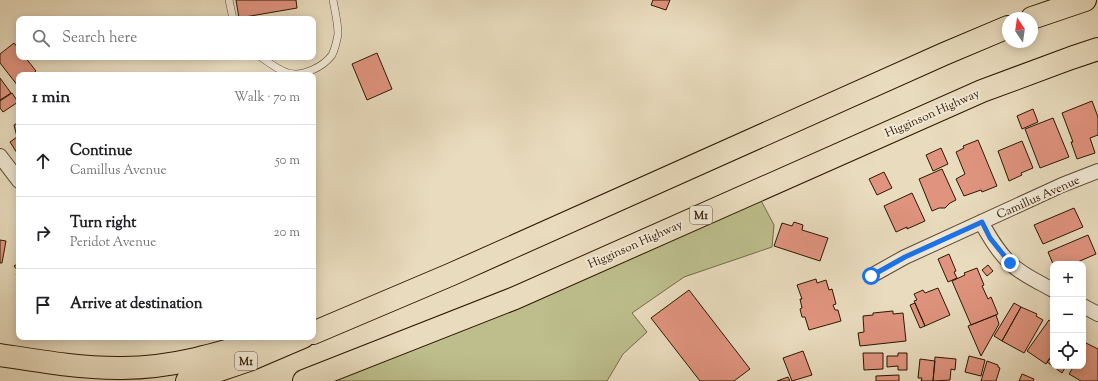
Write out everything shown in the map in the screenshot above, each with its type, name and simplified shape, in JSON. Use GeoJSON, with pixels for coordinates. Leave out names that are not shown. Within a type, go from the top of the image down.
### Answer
{"type":"FeatureCollection","features":[{"type":"Feature","properties":{"kind":"highway"},"geometry":{"type":"LineString","coordinates":[[1038,16],[1085,0]]}},
{"type":"Feature","properties":{"kind":"highway"},"geometry":{"type":"LineString","coordinates":[[316,332],[452,274],[1002,30]]}},
{"type":"Feature","properties":{"kind":"highway","name":"Higginson Highway"},"geometry":{"type":"LineString","coordinates":[[304,381],[516,298],[982,90],[1098,49]]}},
{"type":"Feature","properties":{"kind":"highway"},"geometry":{"type":"LineString","coordinates":[[316,323],[452,274]]}},
{"type":"Feature","properties":{"kind":"highway"},"geometry":{"type":"LineString","coordinates":[[326,381],[516,298]]}},
{"type":"Feature","properties":{"kind":"highway"},"geometry":{"type":"LineString","coordinates":[[0,355],[47,362],[119,368],[203,358],[262,340]]}},
{"type":"Feature","properties":{"kind":"highway","name":"M1"},"geometry":{"type":"LineString","coordinates":[[187,381],[249,360],[296,340]]}},
{"type":"Feature","properties":{"kind":"street"},"geometry":{"type":"LineString","coordinates":[[0,156],[16,177]]}},
{"type":"Feature","properties":{"kind":"street","name":"Camillus Avenue"},"geometry":{"type":"LineString","coordinates":[[871,276],[905,257],[1062,185],[1098,171]]}},
{"type":"Feature","properties":{"kind":"street"},"geometry":{"type":"LineString","coordinates":[[982,222],[990,238],[1010,263],[1050,288]]}},
{"type":"Feature","properties":{"kind":"street"},"geometry":{"type":"LineString","coordinates":[[1086,308],[1098,314]]}},
{"type":"Feature","properties":{"kind":"lane"},"geometry":{"type":"LineString","coordinates":[[229,0],[232,16]]}},
{"type":"Feature","properties":{"kind":"lane"},"geometry":{"type":"LineString","coordinates":[[306,72],[322,65],[332,54],[336,45],[338,33],[333,0]]}},
{"type":"Feature","properties":{"kind":"lane"},"geometry":{"type":"LineString","coordinates":[[266,60],[287,72]]}},
{"type":"Feature","properties":{"kind":"green space"},"geometry":{"type":"Polygon","coordinates":[[[757,193],[774,225],[772,247],[684,277],[632,313],[647,332],[623,354],[607,381],[310,381],[757,193]]]}},
{"type":"Feature","properties":{"kind":"building"},"geometry":{"type":"Polygon","coordinates":[[[236,0],[296,0],[297,8],[251,16],[239,16],[236,0]]]}},
{"type":"Feature","properties":{"kind":"building"},"geometry":{"type":"Polygon","coordinates":[[[653,0],[670,0],[666,10],[651,5],[653,0]]]}},
{"type":"Feature","properties":{"kind":"building"},"geometry":{"type":"Polygon","coordinates":[[[14,43],[16,45],[16,60],[27,60],[36,71],[16,72],[16,83],[0,63],[0,54],[14,43]]]}},
{"type":"Feature","properties":{"kind":"building"},"geometry":{"type":"Polygon","coordinates":[[[377,53],[392,89],[367,100],[352,64],[377,53]]]}},
{"type":"Feature","properties":{"kind":"building"},"geometry":{"type":"Polygon","coordinates":[[[0,78],[11,93],[0,100],[0,78]]]}},
{"type":"Feature","properties":{"kind":"building"},"geometry":{"type":"Polygon","coordinates":[[[12,93],[16,99],[16,103],[3,112],[0,108],[0,101],[12,93]]]}},
{"type":"Feature","properties":{"kind":"building"},"geometry":{"type":"Polygon","coordinates":[[[1092,101],[1098,117],[1098,135],[1090,138],[1095,153],[1077,159],[1071,142],[1073,142],[1062,113],[1092,101]]]}},
{"type":"Feature","properties":{"kind":"building"},"geometry":{"type":"Polygon","coordinates":[[[1033,109],[1038,122],[1022,129],[1017,116],[1033,109]]]}},
{"type":"Feature","properties":{"kind":"building"},"geometry":{"type":"Polygon","coordinates":[[[1053,118],[1069,157],[1040,168],[1025,129],[1053,118]]]}},
{"type":"Feature","properties":{"kind":"building"},"geometry":{"type":"Polygon","coordinates":[[[16,138],[16,151],[10,142],[16,138]]]}},
{"type":"Feature","properties":{"kind":"building"},"geometry":{"type":"Polygon","coordinates":[[[978,140],[997,186],[982,192],[981,190],[964,196],[956,179],[965,174],[956,152],[964,148],[963,146],[978,140]]]}},
{"type":"Feature","properties":{"kind":"building"},"geometry":{"type":"Polygon","coordinates":[[[1022,141],[1033,168],[1021,173],[1022,175],[1009,181],[998,151],[1022,141]]]}},
{"type":"Feature","properties":{"kind":"building"},"geometry":{"type":"Polygon","coordinates":[[[941,148],[948,164],[933,171],[926,155],[941,148]]]}},
{"type":"Feature","properties":{"kind":"building"},"geometry":{"type":"Polygon","coordinates":[[[942,169],[956,200],[945,208],[939,208],[932,211],[919,179],[942,169]]]}},
{"type":"Feature","properties":{"kind":"building"},"geometry":{"type":"Polygon","coordinates":[[[884,172],[892,188],[877,195],[869,179],[884,172]]]}},
{"type":"Feature","properties":{"kind":"building"},"geometry":{"type":"Polygon","coordinates":[[[912,193],[925,221],[896,232],[884,206],[912,193]]]}},
{"type":"Feature","properties":{"kind":"building"},"geometry":{"type":"Polygon","coordinates":[[[1074,208],[1083,227],[1043,244],[1034,225],[1074,208]]]}},
{"type":"Feature","properties":{"kind":"building"},"geometry":{"type":"Polygon","coordinates":[[[794,222],[803,225],[802,230],[828,238],[820,261],[774,246],[782,223],[792,226],[794,222]]]}},
{"type":"Feature","properties":{"kind":"building"},"geometry":{"type":"Polygon","coordinates":[[[1088,235],[1096,254],[1080,261],[1052,261],[1048,252],[1088,235]]]}},
{"type":"Feature","properties":{"kind":"building"},"geometry":{"type":"Polygon","coordinates":[[[0,240],[6,241],[2,263],[0,263],[0,240]]]}},
{"type":"Feature","properties":{"kind":"building"},"geometry":{"type":"Polygon","coordinates":[[[949,254],[956,271],[954,272],[957,278],[948,282],[938,259],[949,254]]]}},
{"type":"Feature","properties":{"kind":"building"},"geometry":{"type":"Polygon","coordinates":[[[988,265],[993,271],[987,276],[982,270],[988,265]]]}},
{"type":"Feature","properties":{"kind":"building"},"geometry":{"type":"Polygon","coordinates":[[[977,268],[984,285],[982,286],[988,299],[991,297],[998,314],[971,325],[952,281],[965,275],[964,273],[977,268]]]}},
{"type":"Feature","properties":{"kind":"building"},"geometry":{"type":"Polygon","coordinates":[[[816,279],[817,283],[826,280],[829,290],[832,289],[836,304],[833,305],[835,310],[838,310],[841,321],[809,330],[805,317],[802,317],[800,299],[802,299],[797,285],[816,279]]]}},
{"type":"Feature","properties":{"kind":"building"},"geometry":{"type":"Polygon","coordinates":[[[938,288],[950,315],[925,326],[914,301],[917,300],[914,294],[923,290],[925,293],[938,288]]]}},
{"type":"Feature","properties":{"kind":"building"},"geometry":{"type":"Polygon","coordinates":[[[689,290],[750,369],[734,381],[700,381],[651,318],[689,290]]]}},
{"type":"Feature","properties":{"kind":"building"},"geometry":{"type":"Polygon","coordinates":[[[915,303],[925,326],[920,328],[910,305],[915,303]]]}},
{"type":"Feature","properties":{"kind":"building"},"geometry":{"type":"Polygon","coordinates":[[[1014,303],[1021,307],[1002,341],[994,336],[1014,303]]]}},
{"type":"Feature","properties":{"kind":"building"},"geometry":{"type":"Polygon","coordinates":[[[1021,307],[1037,314],[1036,316],[1043,320],[1024,353],[1002,341],[1021,307]]]}},
{"type":"Feature","properties":{"kind":"building"},"geometry":{"type":"Polygon","coordinates":[[[893,311],[893,314],[903,313],[906,341],[860,346],[858,333],[864,332],[863,316],[873,315],[873,313],[893,311]]]}},
{"type":"Feature","properties":{"kind":"building"},"geometry":{"type":"Polygon","coordinates":[[[996,315],[999,324],[981,356],[968,326],[996,315]]]}},
{"type":"Feature","properties":{"kind":"building"},"geometry":{"type":"Polygon","coordinates":[[[1050,320],[1050,358],[1046,364],[1027,351],[1050,320]]]}},
{"type":"Feature","properties":{"kind":"building"},"geometry":{"type":"Polygon","coordinates":[[[1086,343],[1098,349],[1098,381],[1081,381],[1069,374],[1072,369],[1086,369],[1086,343]]]}},
{"type":"Feature","properties":{"kind":"building"},"geometry":{"type":"Polygon","coordinates":[[[803,351],[812,375],[792,381],[783,358],[803,351]]]}},
{"type":"Feature","properties":{"kind":"building"},"geometry":{"type":"Polygon","coordinates":[[[863,353],[883,353],[883,369],[864,370],[863,353]]]}},
{"type":"Feature","properties":{"kind":"building"},"geometry":{"type":"Polygon","coordinates":[[[898,353],[907,353],[907,370],[898,370],[898,366],[887,367],[887,356],[898,356],[898,353]]]}},
{"type":"Feature","properties":{"kind":"building"},"geometry":{"type":"Polygon","coordinates":[[[969,356],[985,360],[981,376],[965,372],[969,356]]]}},
{"type":"Feature","properties":{"kind":"building"},"geometry":{"type":"Polygon","coordinates":[[[935,357],[956,359],[955,370],[951,369],[950,380],[933,381],[935,357]]]}},
{"type":"Feature","properties":{"kind":"building"},"geometry":{"type":"Polygon","coordinates":[[[920,359],[935,361],[933,381],[921,381],[922,378],[918,378],[920,359]]]}},
{"type":"Feature","properties":{"kind":"building"},"geometry":{"type":"Polygon","coordinates":[[[987,361],[998,365],[1000,368],[996,381],[981,381],[987,361]]]}},
{"type":"Feature","properties":{"kind":"building"},"geometry":{"type":"Polygon","coordinates":[[[1057,369],[1064,369],[1062,373],[1057,369]]]}},
{"type":"Feature","properties":{"kind":"building"},"geometry":{"type":"Polygon","coordinates":[[[1022,374],[1034,379],[1033,381],[1019,381],[1022,374]]]}},
{"type":"Feature","properties":{"kind":"building"},"geometry":{"type":"Polygon","coordinates":[[[899,375],[899,381],[876,381],[876,376],[899,375]]]}},
{"type":"Feature","properties":{"kind":"building"},"geometry":{"type":"Polygon","coordinates":[[[788,377],[790,381],[777,381],[788,377]]]}},
{"type":"Feature","properties":{"kind":"route"},"geometry":{"type":"LineString","coordinates":[[871,276],[905,257],[982,222],[990,238],[1010,263]]}}]}
